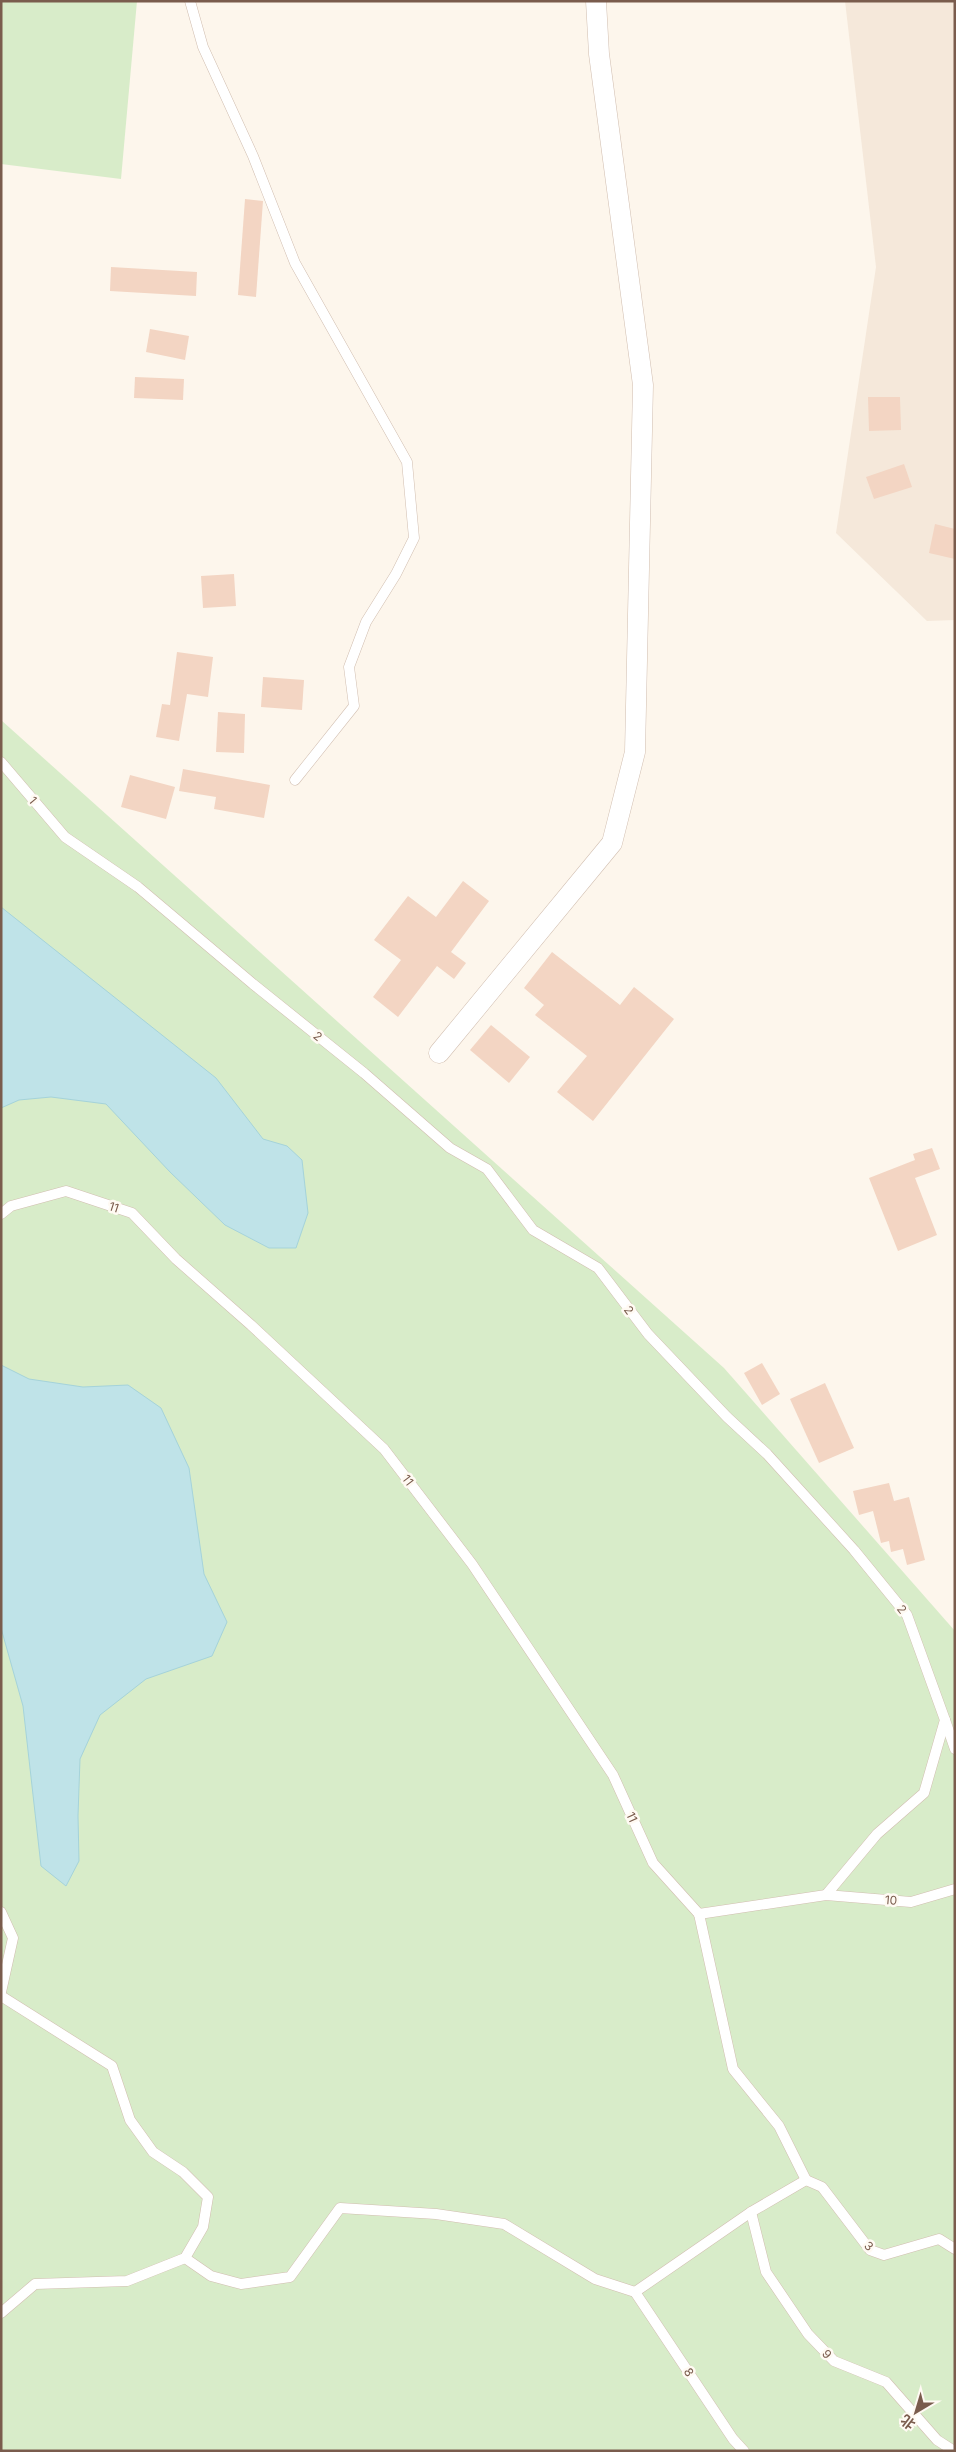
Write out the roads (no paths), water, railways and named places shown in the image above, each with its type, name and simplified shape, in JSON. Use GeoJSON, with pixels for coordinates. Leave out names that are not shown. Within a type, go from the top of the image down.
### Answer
{"type":"FeatureCollection","features":[{"type":"Feature","properties":{"kind":"street"},"geometry":{"type":"LineString","coordinates":[[439,1053],[612,843],[634,752],[644,384],[599,54],[596,1]]}},
{"type":"Feature","properties":{"kind":"lane"},"geometry":{"type":"LineString","coordinates":[[190,1],[203,47],[253,156],[294,263],[407,462],[414,538],[396,574],[366,622],[349,667],[354,706],[295,780]]}},
{"type":"Feature","properties":{"kind":"lane","name":"1"},"geometry":{"type":"LineString","coordinates":[[1,762],[65,837]]}},
{"type":"Feature","properties":{"kind":"lane","name":"2"},"geometry":{"type":"LineString","coordinates":[[65,837],[138,887],[253,984],[364,1073],[450,1148],[488,1169],[533,1230],[598,1268],[648,1334],[727,1417],[767,1454],[854,1550],[907,1615],[955,1749]]}},
{"type":"Feature","properties":{"kind":"lane","name":"11"},"geometry":{"type":"LineString","coordinates":[[1,1214],[11,1206],[66,1191],[132,1213],[176,1259],[251,1325],[384,1449],[472,1564],[613,1775],[653,1863],[699,1914]]}},
{"type":"Feature","properties":{"kind":"lane"},"geometry":{"type":"LineString","coordinates":[[826,1894],[877,1834],[924,1793],[945,1720]]}},
{"type":"Feature","properties":{"kind":"lane","name":"10"},"geometry":{"type":"LineString","coordinates":[[699,1914],[826,1894],[911,1902],[955,1889]]}},
{"type":"Feature","properties":{"kind":"lane"},"geometry":{"type":"LineString","coordinates":[[1,1912],[13,1938],[1,1994],[112,2066],[130,2120],[152,2152],[184,2172],[208,2197],[202,2227],[185,2258],[128,2281],[35,2284],[1,2313]]}},
{"type":"Feature","properties":{"kind":"lane"},"geometry":{"type":"LineString","coordinates":[[185,2258],[211,2276],[241,2284],[290,2277],[340,2208],[436,2214],[504,2224],[595,2279],[635,2292],[751,2212],[806,2180],[779,2126],[733,2069],[699,1914]]}},
{"type":"Feature","properties":{"kind":"lane","name":"3"},"geometry":{"type":"LineString","coordinates":[[806,2180],[822,2187],[870,2250],[884,2255],[940,2239],[955,2249]]}},
{"type":"Feature","properties":{"kind":"lane","name":"9"},"geometry":{"type":"LineString","coordinates":[[751,2212],[766,2272],[808,2334],[834,2361],[886,2382],[937,2440],[954,2451]]}},
{"type":"Feature","properties":{"kind":"lane","name":"8"},"geometry":{"type":"LineString","coordinates":[[635,2292],[733,2439],[744,2451]]}},
{"type":"Feature","properties":{"kind":"water"},"geometry":{"type":"Polygon","coordinates":[[[1,907],[216,1078],[263,1139],[287,1146],[302,1160],[308,1213],[296,1248],[269,1248],[225,1225],[170,1172],[106,1104],[51,1097],[19,1100],[1,1108],[1,907]]]}},
{"type":"Feature","properties":{"kind":"water"},"geometry":{"type":"Polygon","coordinates":[[[1,1365],[29,1379],[83,1387],[128,1385],[161,1408],[189,1468],[204,1574],[227,1622],[212,1656],[146,1679],[100,1715],[80,1759],[79,1861],[66,1886],[41,1866],[23,1706],[1,1628],[1,1365]]]}}]}
